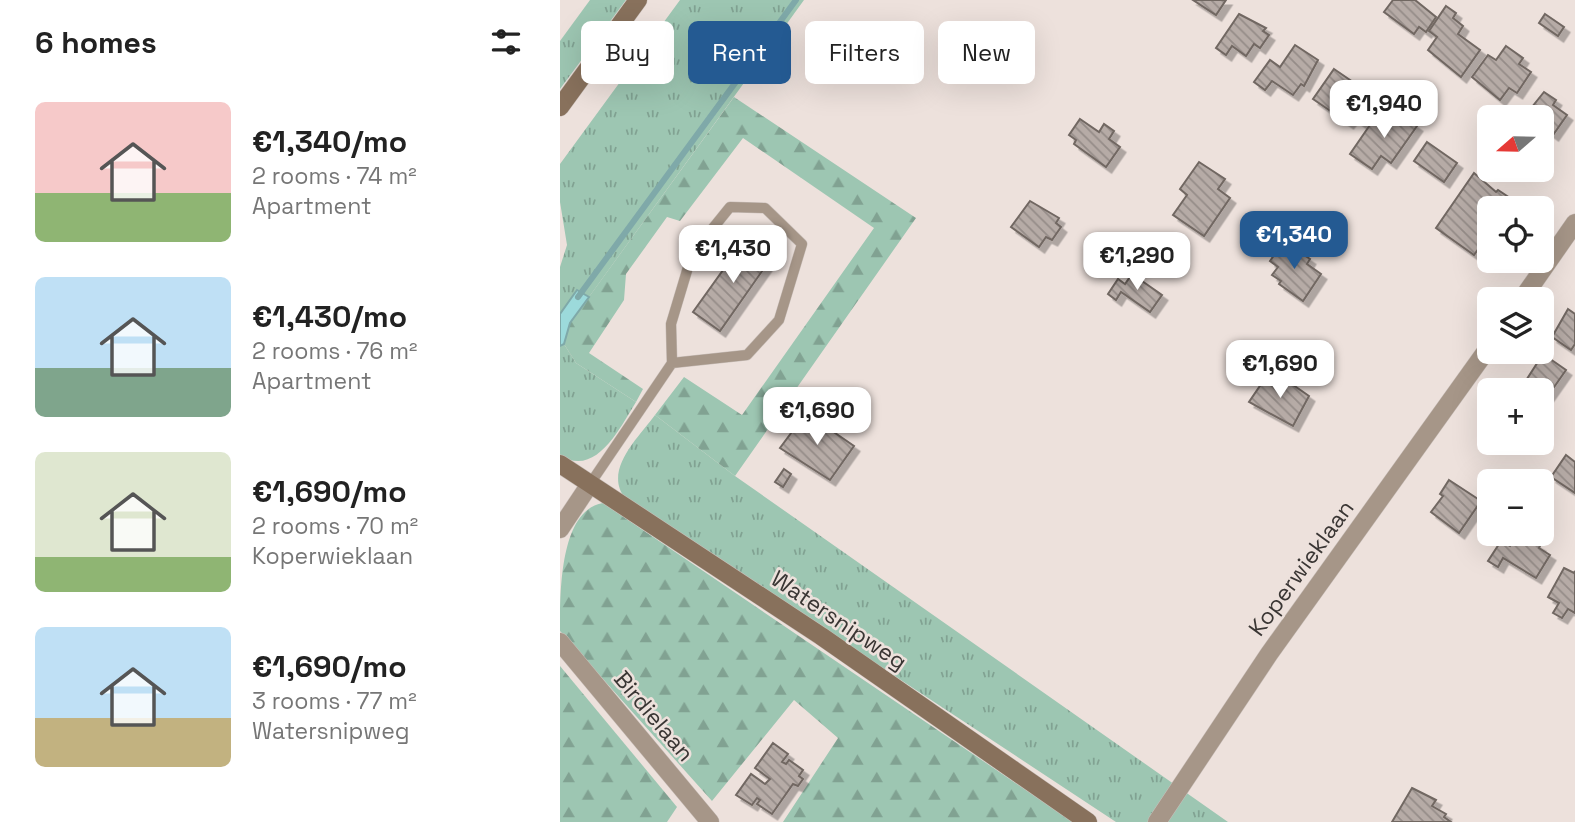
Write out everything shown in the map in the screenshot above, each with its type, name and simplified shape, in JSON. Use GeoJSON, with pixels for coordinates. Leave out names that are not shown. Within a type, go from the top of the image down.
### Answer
{"type":"FeatureCollection","features":[{"type":"Feature","properties":{"kind":"street"},"geometry":{"type":"LineString","coordinates":[[560,107],[638,0]]}},
{"type":"Feature","properties":{"kind":"street"},"geometry":{"type":"LineString","coordinates":[[1530,287],[1575,223]]}},
{"type":"Feature","properties":{"kind":"street","name":"Koperwieklaan"},"geometry":{"type":"LineString","coordinates":[[1157,822],[1269,654],[1477,364]]}},
{"type":"Feature","properties":{"kind":"street","name":"Watersnipweg"},"geometry":{"type":"LineString","coordinates":[[560,464],[821,636],[1088,822]]}},
{"type":"Feature","properties":{"kind":"street"},"geometry":{"type":"LineString","coordinates":[[560,528],[590,484]]}},
{"type":"Feature","properties":{"kind":"street","name":"Birdielaan"},"geometry":{"type":"LineString","coordinates":[[560,642],[710,822]]}},
{"type":"Feature","properties":{"kind":"lane"},"geometry":{"type":"LineString","coordinates":[[590,484],[672,363],[671,324],[692,254],[730,207],[765,208],[802,244],[779,320],[747,355],[672,363]]}},
{"type":"Feature","properties":{"kind":"green space"},"geometry":{"type":"Polygon","coordinates":[[[590,0],[626,0],[610,21],[581,21],[581,61],[560,89],[560,41],[590,0]]]}},
{"type":"Feature","properties":{"kind":"green space"},"geometry":{"type":"Polygon","coordinates":[[[680,0],[804,0],[789,21],[688,21],[688,84],[743,84],[589,297],[577,290],[560,314],[560,267],[567,245],[560,202],[560,164],[619,84],[674,84],[674,21],[665,21],[680,0]]]}},
{"type":"Feature","properties":{"kind":"green space"},"geometry":{"type":"Polygon","coordinates":[[[734,97],[916,218],[735,476],[655,415],[684,377],[742,415],[874,228],[743,138],[680,221],[667,217],[626,274],[624,300],[589,353],[643,389],[636,402],[576,363],[564,344],[570,323],[734,97]]]}},
{"type":"Feature","properties":{"kind":"green space"},"geometry":{"type":"Polygon","coordinates":[[[564,344],[576,363],[636,402],[615,436],[596,455],[585,460],[573,461],[560,455],[560,346],[564,344]]]}},
{"type":"Feature","properties":{"kind":"green space"},"geometry":{"type":"Polygon","coordinates":[[[655,415],[735,476],[1228,822],[1116,822],[625,498],[619,487],[621,465],[655,415]]]}},
{"type":"Feature","properties":{"kind":"green space"},"geometry":{"type":"Polygon","coordinates":[[[603,503],[1073,822],[783,822],[838,738],[794,700],[712,801],[560,631],[562,575],[570,536],[578,520],[589,509],[603,503]]]}},
{"type":"Feature","properties":{"kind":"green space"},"geometry":{"type":"Polygon","coordinates":[[[560,666],[677,807],[667,822],[560,822],[560,666]]]}},
{"type":"Feature","properties":{"kind":"water"},"geometry":{"type":"Polygon","coordinates":[[[577,290],[589,297],[570,323],[564,344],[560,346],[560,314],[577,290]]]}},
{"type":"Feature","properties":{"kind":"building"},"geometry":{"type":"Polygon","coordinates":[[[1193,0],[1226,0],[1216,15],[1193,0]]]}},
{"type":"Feature","properties":{"kind":"building"},"geometry":{"type":"Polygon","coordinates":[[[1393,0],[1415,0],[1436,17],[1426,32],[1419,27],[1414,34],[1384,12],[1393,0]]]}},
{"type":"Feature","properties":{"kind":"building"},"geometry":{"type":"Polygon","coordinates":[[[1446,6],[1456,13],[1453,18],[1463,26],[1458,34],[1480,50],[1461,77],[1428,50],[1437,37],[1429,31],[1446,6]]]}},
{"type":"Feature","properties":{"kind":"building"},"geometry":{"type":"Polygon","coordinates":[[[1239,14],[1266,28],[1263,31],[1269,35],[1260,48],[1254,44],[1246,56],[1232,46],[1226,55],[1216,48],[1239,14]]]}},
{"type":"Feature","properties":{"kind":"building"},"geometry":{"type":"Polygon","coordinates":[[[1545,14],[1564,27],[1558,36],[1539,23],[1545,14]]]}},
{"type":"Feature","properties":{"kind":"building"},"geometry":{"type":"Polygon","coordinates":[[[1295,45],[1318,60],[1304,86],[1301,84],[1293,95],[1272,81],[1265,90],[1254,82],[1270,60],[1280,67],[1295,45]]]}},
{"type":"Feature","properties":{"kind":"building"},"geometry":{"type":"Polygon","coordinates":[[[1506,46],[1523,58],[1519,64],[1531,72],[1517,93],[1509,88],[1500,100],[1472,77],[1488,55],[1496,60],[1506,46]]]}},
{"type":"Feature","properties":{"kind":"building"},"geometry":{"type":"Polygon","coordinates":[[[1334,69],[1369,93],[1364,100],[1374,107],[1363,124],[1353,117],[1348,123],[1313,99],[1334,69]]]}},
{"type":"Feature","properties":{"kind":"building"},"geometry":{"type":"Polygon","coordinates":[[[1544,92],[1556,100],[1553,105],[1534,105],[1544,92]]]}},
{"type":"Feature","properties":{"kind":"building"},"geometry":{"type":"Polygon","coordinates":[[[1554,106],[1567,115],[1554,134],[1554,106]]]}},
{"type":"Feature","properties":{"kind":"building"},"geometry":{"type":"Polygon","coordinates":[[[1394,110],[1417,126],[1391,163],[1381,156],[1372,169],[1350,154],[1372,122],[1382,128],[1394,110]]]}},
{"type":"Feature","properties":{"kind":"building"},"geometry":{"type":"Polygon","coordinates":[[[1080,119],[1099,132],[1104,124],[1114,131],[1109,139],[1120,147],[1106,167],[1074,144],[1076,140],[1069,135],[1080,119]]]}},
{"type":"Feature","properties":{"kind":"building"},"geometry":{"type":"Polygon","coordinates":[[[1427,142],[1457,163],[1444,182],[1414,161],[1427,142]]]}},
{"type":"Feature","properties":{"kind":"building"},"geometry":{"type":"Polygon","coordinates":[[[1199,162],[1225,179],[1218,189],[1230,198],[1204,236],[1173,215],[1187,195],[1180,189],[1199,162]]]}},
{"type":"Feature","properties":{"kind":"building"},"geometry":{"type":"Polygon","coordinates":[[[1474,173],[1477,182],[1484,182],[1496,192],[1498,190],[1507,196],[1477,196],[1477,251],[1474,255],[1436,228],[1474,173]]]}},
{"type":"Feature","properties":{"kind":"building"},"geometry":{"type":"Polygon","coordinates":[[[1030,201],[1059,218],[1056,223],[1061,227],[1052,240],[1046,237],[1039,247],[1011,227],[1030,201]]]}},
{"type":"Feature","properties":{"kind":"building"},"geometry":{"type":"Polygon","coordinates":[[[746,238],[772,257],[720,331],[693,312],[746,238]]]}},
{"type":"Feature","properties":{"kind":"building"},"geometry":{"type":"Polygon","coordinates":[[[1284,241],[1310,259],[1307,264],[1321,274],[1303,301],[1279,284],[1281,281],[1272,275],[1278,267],[1270,261],[1284,241]]]}},
{"type":"Feature","properties":{"kind":"building"},"geometry":{"type":"Polygon","coordinates":[[[1132,274],[1162,295],[1150,312],[1121,292],[1116,300],[1108,294],[1118,279],[1125,284],[1132,274]]]}},
{"type":"Feature","properties":{"kind":"building"},"geometry":{"type":"Polygon","coordinates":[[[1568,309],[1575,314],[1575,344],[1571,350],[1554,338],[1568,309]]]}},
{"type":"Feature","properties":{"kind":"building"},"geometry":{"type":"Polygon","coordinates":[[[1554,362],[1566,370],[1554,387],[1554,378],[1528,378],[1537,364],[1554,364],[1554,362]]]}},
{"type":"Feature","properties":{"kind":"building"},"geometry":{"type":"Polygon","coordinates":[[[1276,378],[1284,384],[1286,380],[1309,396],[1293,426],[1249,402],[1264,380],[1271,385],[1276,378]]]}},
{"type":"Feature","properties":{"kind":"building"},"geometry":{"type":"Polygon","coordinates":[[[806,413],[854,446],[830,480],[780,448],[806,413]]]}},
{"type":"Feature","properties":{"kind":"building"},"geometry":{"type":"Polygon","coordinates":[[[1566,455],[1575,462],[1575,493],[1554,479],[1554,473],[1566,455]]]}},
{"type":"Feature","properties":{"kind":"building"},"geometry":{"type":"Polygon","coordinates":[[[784,469],[791,474],[783,487],[775,482],[784,469]]]}},
{"type":"Feature","properties":{"kind":"building"},"geometry":{"type":"Polygon","coordinates":[[[1449,480],[1477,498],[1477,507],[1459,533],[1431,512],[1443,496],[1440,494],[1449,480]]]}},
{"type":"Feature","properties":{"kind":"building"},"geometry":{"type":"Polygon","coordinates":[[[1498,546],[1540,546],[1539,548],[1550,555],[1536,578],[1503,558],[1498,567],[1488,561],[1498,546]]]}},
{"type":"Feature","properties":{"kind":"building"},"geometry":{"type":"Polygon","coordinates":[[[1564,568],[1574,573],[1575,571],[1575,613],[1568,609],[1562,618],[1553,613],[1559,603],[1548,597],[1564,568]]]}},
{"type":"Feature","properties":{"kind":"building"},"geometry":{"type":"Polygon","coordinates":[[[773,743],[788,754],[782,762],[786,764],[789,760],[803,770],[799,776],[803,779],[798,786],[793,784],[772,814],[757,804],[760,800],[757,798],[752,805],[736,795],[751,774],[765,784],[770,779],[755,768],[773,743]]]}},
{"type":"Feature","properties":{"kind":"building"},"geometry":{"type":"Polygon","coordinates":[[[1412,788],[1436,800],[1432,806],[1446,814],[1444,817],[1451,822],[1392,822],[1412,788]]]}},
{"type":"Feature","properties":{"kind":"waterway"},"geometry":{"type":"LineString","coordinates":[[578,297],[796,0]]}}]}
